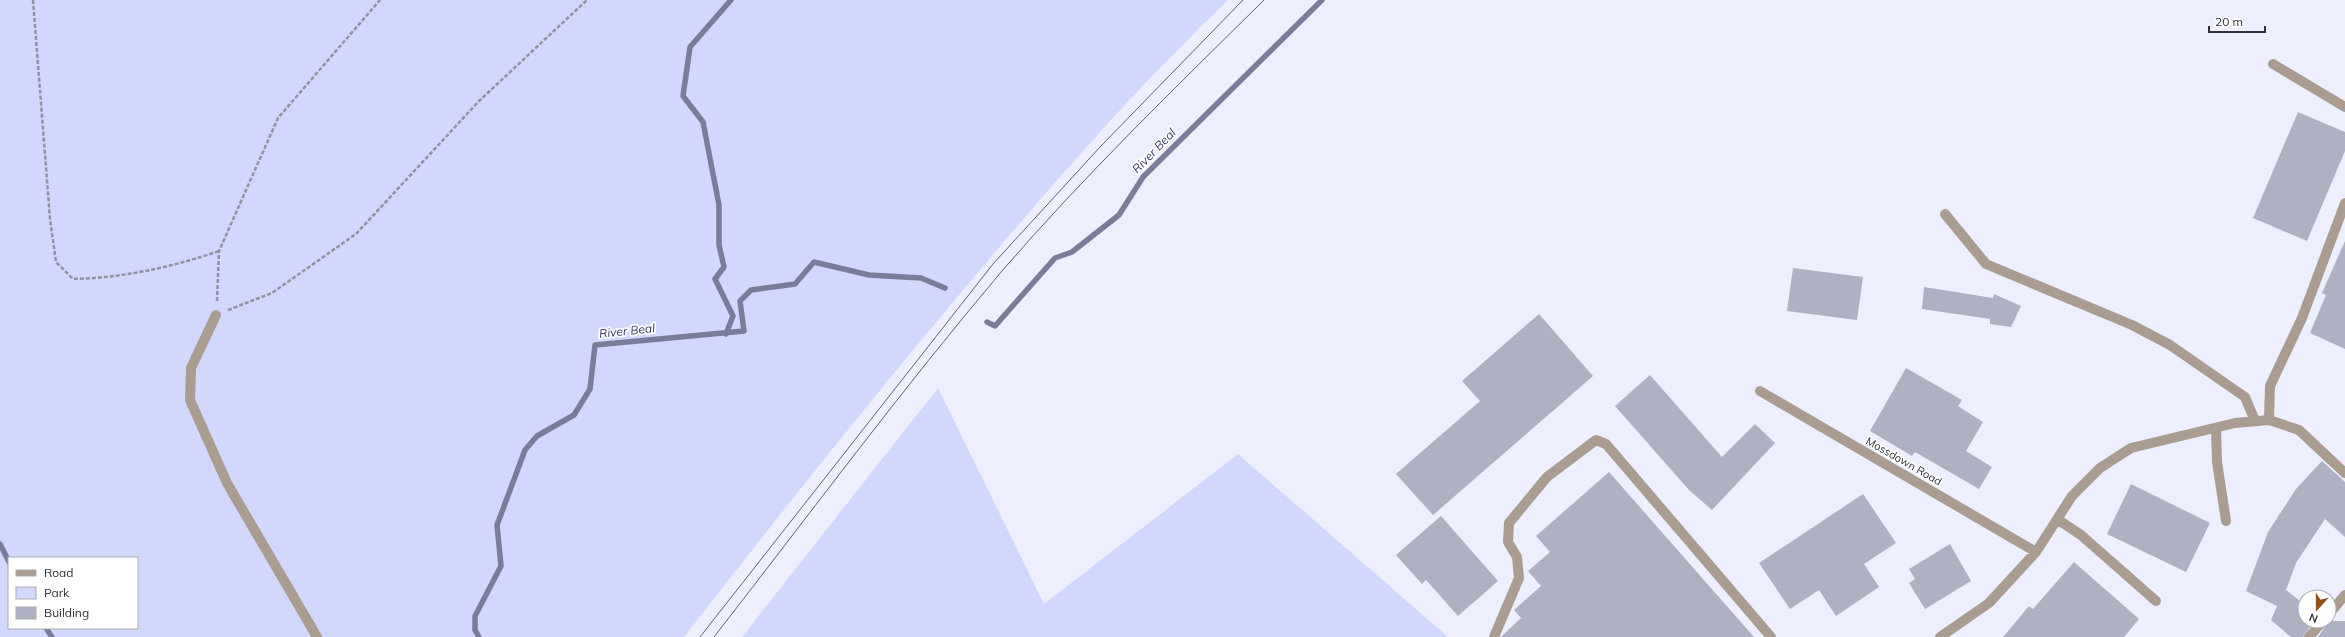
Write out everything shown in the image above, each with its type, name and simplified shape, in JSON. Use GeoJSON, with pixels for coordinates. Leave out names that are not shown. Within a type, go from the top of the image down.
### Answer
{"type":"FeatureCollection","features":[{"type":"Feature","properties":{"kind":"street"},"geometry":{"type":"LineString","coordinates":[[2273,64],[2345,107]]}},
{"type":"Feature","properties":{"kind":"street"},"geometry":{"type":"LineString","coordinates":[[2269,420],[2270,386],[2302,318],[2345,203]]}},
{"type":"Feature","properties":{"kind":"street"},"geometry":{"type":"LineString","coordinates":[[1945,214],[1986,264],[2132,325],[2170,345],[2245,396],[2255,421]]}},
{"type":"Feature","properties":{"kind":"street"},"geometry":{"type":"LineString","coordinates":[[216,315],[191,368],[190,400],[227,483],[317,637]]}},
{"type":"Feature","properties":{"kind":"street","name":"Mossdown Road"},"geometry":{"type":"LineString","coordinates":[[1760,391],[2036,552]]}},
{"type":"Feature","properties":{"kind":"street"},"geometry":{"type":"LineString","coordinates":[[1940,637],[1989,603],[2036,552],[2072,496],[2100,468],[2131,448],[2216,428],[2269,420],[2299,430],[2345,473]]}},
{"type":"Feature","properties":{"kind":"street"},"geometry":{"type":"LineString","coordinates":[[2216,428],[2217,462],[2226,521]]}},
{"type":"Feature","properties":{"kind":"street"},"geometry":{"type":"LineString","coordinates":[[1494,637],[1520,578],[1517,557],[1508,542],[1508,523],[1547,477],[1596,440],[1606,444],[1771,637]]}},
{"type":"Feature","properties":{"kind":"street"},"geometry":{"type":"LineString","coordinates":[[2057,519],[2081,535],[2156,601]]}},
{"type":"Feature","properties":{"kind":"street"},"geometry":{"type":"LineString","coordinates":[[2337,604],[2345,595]]}},
{"type":"Feature","properties":{"kind":"street"},"geometry":{"type":"LineString","coordinates":[[2310,637],[2316,629]]}},
{"type":"Feature","properties":{"kind":"path"},"geometry":{"type":"LineString","coordinates":[[33,0],[50,219],[56,262],[73,279],[98,279],[187,262],[219,251]]}},
{"type":"Feature","properties":{"kind":"path"},"geometry":{"type":"LineString","coordinates":[[380,0],[278,118],[219,251],[216,315],[272,293],[356,234],[479,101],[587,0]]}},
{"type":"Feature","properties":{"kind":"green space"},"geometry":{"type":"Polygon","coordinates":[[[0,0],[1228,0],[1129,100],[1005,240],[791,500],[684,637],[0,637],[0,0]]]}},
{"type":"Feature","properties":{"kind":"green space"},"geometry":{"type":"Polygon","coordinates":[[[938,388],[1044,604],[1238,454],[1448,637],[742,637],[938,388]]]}},
{"type":"Feature","properties":{"kind":"building"},"geometry":{"type":"Polygon","coordinates":[[[2298,112],[2345,132],[2345,151],[2307,241],[2253,218],[2298,112]]]}},
{"type":"Feature","properties":{"kind":"building"},"geometry":{"type":"Polygon","coordinates":[[[2345,241],[2345,349],[2310,333],[2326,295],[2322,293],[2345,241]]]}},
{"type":"Feature","properties":{"kind":"building"},"geometry":{"type":"Polygon","coordinates":[[[1793,268],[1863,277],[1857,320],[1787,311],[1793,268]]]}},
{"type":"Feature","properties":{"kind":"building"},"geometry":{"type":"Polygon","coordinates":[[[1924,287],[1993,298],[1994,294],[2021,306],[2011,327],[1990,324],[1990,319],[1922,309],[1924,287]]]}},
{"type":"Feature","properties":{"kind":"building"},"geometry":{"type":"Polygon","coordinates":[[[1539,314],[1593,376],[1433,515],[1396,474],[1480,401],[1462,381],[1539,314]]]}},
{"type":"Feature","properties":{"kind":"building"},"geometry":{"type":"Polygon","coordinates":[[[1906,368],[1962,400],[1958,406],[1983,422],[1966,451],[1992,467],[1979,489],[1915,452],[1912,456],[1870,431],[1906,368]]]}},
{"type":"Feature","properties":{"kind":"building"},"geometry":{"type":"Polygon","coordinates":[[[1650,375],[1722,457],[1755,424],[1775,443],[1712,510],[1689,490],[1615,406],[1650,375]]]}},
{"type":"Feature","properties":{"kind":"building"},"geometry":{"type":"Polygon","coordinates":[[[2322,461],[2345,482],[2345,537],[2325,519],[2296,563],[2286,590],[2297,599],[2297,629],[2308,629],[2303,637],[2291,637],[2271,620],[2277,606],[2246,591],[2268,532],[2296,489],[2322,461]]]}},
{"type":"Feature","properties":{"kind":"building"},"geometry":{"type":"Polygon","coordinates":[[[1609,472],[1754,637],[1501,637],[1521,618],[1514,610],[1541,586],[1528,571],[1550,552],[1536,536],[1609,472]]]}},
{"type":"Feature","properties":{"kind":"building"},"geometry":{"type":"Polygon","coordinates":[[[2131,484],[2210,523],[2186,572],[2107,534],[2131,484]]]}},
{"type":"Feature","properties":{"kind":"building"},"geometry":{"type":"Polygon","coordinates":[[[1863,494],[1896,543],[1864,564],[1879,587],[1836,616],[1819,590],[1790,609],[1759,563],[1863,494]]]}},
{"type":"Feature","properties":{"kind":"building"},"geometry":{"type":"Polygon","coordinates":[[[1441,516],[1498,581],[1458,616],[1426,580],[1422,584],[1396,555],[1441,516]]]}},
{"type":"Feature","properties":{"kind":"building"},"geometry":{"type":"Polygon","coordinates":[[[1950,544],[1971,581],[1925,609],[1909,583],[1915,579],[1909,569],[1950,544]]]}},
{"type":"Feature","properties":{"kind":"building"},"geometry":{"type":"Polygon","coordinates":[[[2074,562],[2139,619],[2124,637],[2003,637],[2029,606],[2033,609],[2074,562]]]}},
{"type":"Feature","properties":{"kind":"building"},"geometry":{"type":"Polygon","coordinates":[[[2337,621],[2345,621],[2345,637],[2318,637],[2324,629],[2337,629],[2337,621]]]}},
{"type":"Feature","properties":{"kind":"waterway"},"geometry":{"type":"LineString","coordinates":[[726,334],[733,316],[715,279],[724,267],[719,245],[719,205],[703,122],[683,96],[690,47],[731,0]]}},
{"type":"Feature","properties":{"kind":"waterway","name":"River Beal"},"geometry":{"type":"LineString","coordinates":[[987,322],[995,326],[1055,258],[1072,252],[1119,215],[1143,177],[1322,0]]}},
{"type":"Feature","properties":{"kind":"waterway","name":"River Beal"},"geometry":{"type":"LineString","coordinates":[[479,637],[475,630],[475,616],[501,566],[497,525],[525,450],[537,436],[574,415],[590,389],[595,345],[744,331],[740,301],[751,290],[795,284],[814,262],[869,275],[921,278],[945,288]]}},
{"type":"Feature","properties":{"kind":"waterway"},"geometry":{"type":"LineString","coordinates":[[0,544],[8,560]]}},
{"type":"Feature","properties":{"kind":"waterway"},"geometry":{"type":"LineString","coordinates":[[47,629],[52,637]]}},
{"type":"Feature","properties":{"kind":"tram line"},"geometry":{"type":"LineString","coordinates":[[700,637],[993,264],[1100,147],[1243,0]]}},
{"type":"Feature","properties":{"kind":"tram line"},"geometry":{"type":"LineString","coordinates":[[714,637],[892,406],[1002,271],[1097,167],[1264,0]]}}]}
